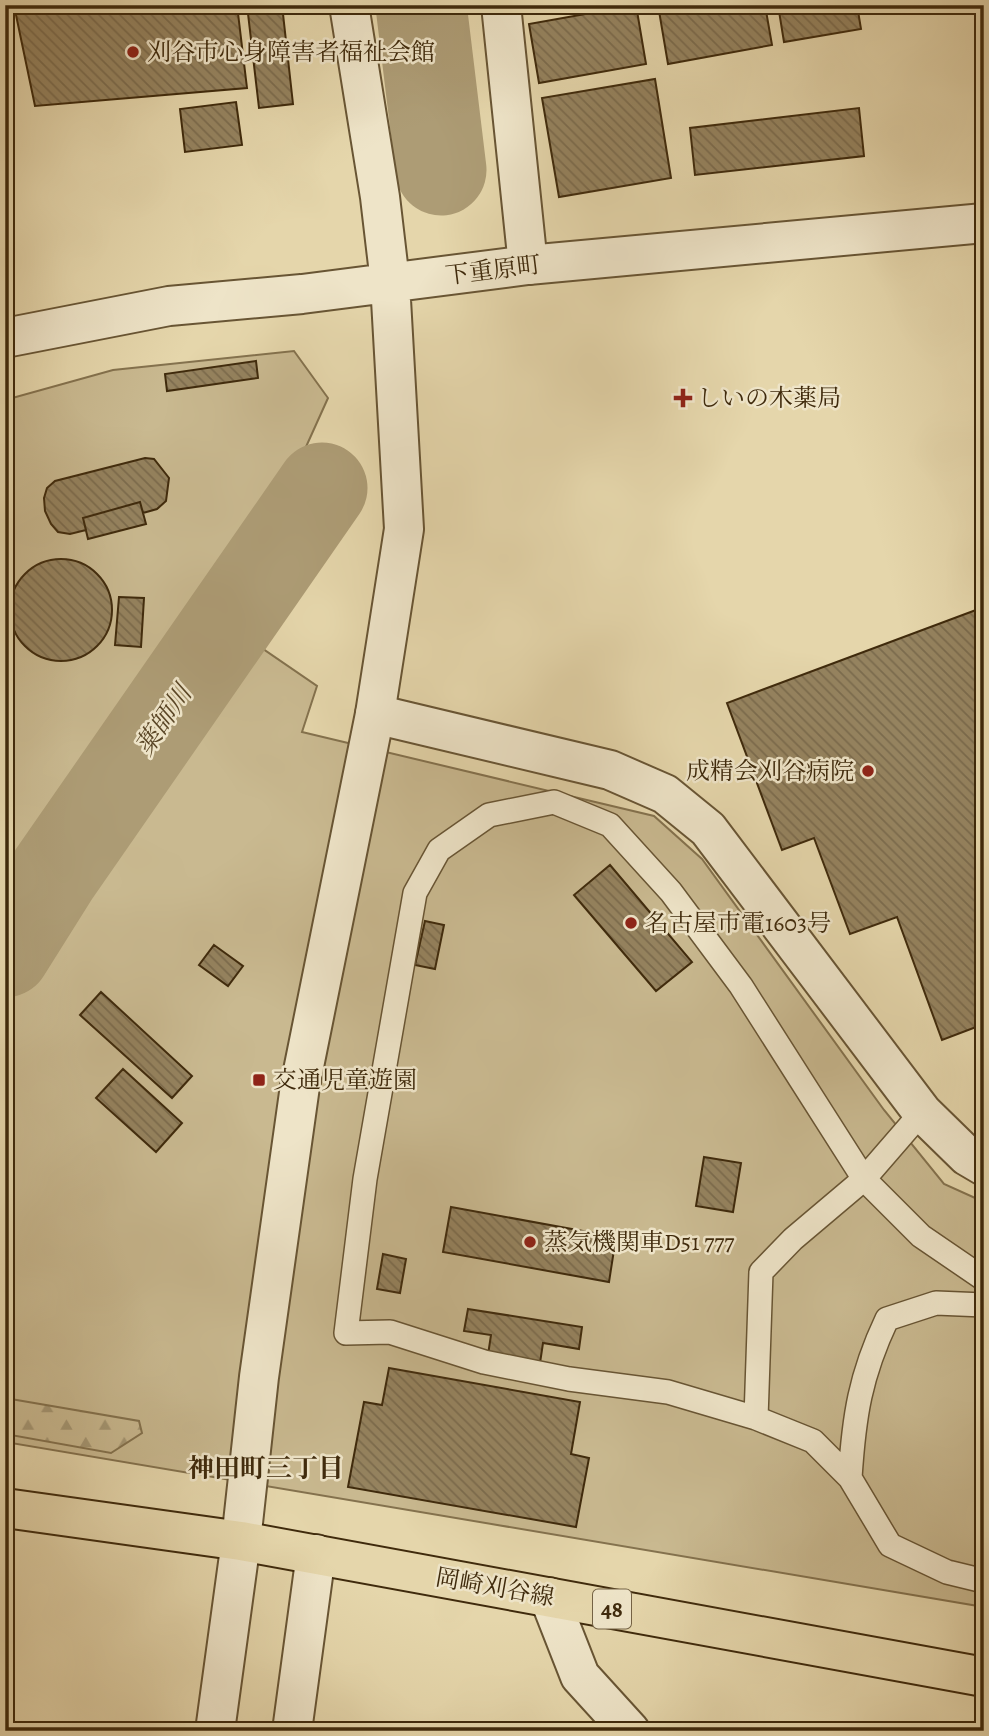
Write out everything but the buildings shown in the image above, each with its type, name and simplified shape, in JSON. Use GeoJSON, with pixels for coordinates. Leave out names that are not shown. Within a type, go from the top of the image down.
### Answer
{"type":"FeatureCollection","features":[{"type":"Feature","properties":{"kind":"main road","name":"岡崎刈谷線"},"geometry":{"type":"LineString","coordinates":[[5,1508],[241,1541],[984,1677]]}},
{"type":"Feature","properties":{"kind":"street"},"geometry":{"type":"LineString","coordinates":[[215,1731],[241,1541],[259,1377],[300,1086],[374,714],[404,529],[390,282],[380,197],[349,5]]}},
{"type":"Feature","properties":{"kind":"street"},"geometry":{"type":"LineString","coordinates":[[500,5],[528,265]]}},
{"type":"Feature","properties":{"kind":"street","name":"下重原町"},"geometry":{"type":"LineString","coordinates":[[5,338],[169,306],[528,265],[984,223]]}},
{"type":"Feature","properties":{"kind":"street"},"geometry":{"type":"LineString","coordinates":[[374,714],[610,770],[665,794],[708,829],[922,1112],[967,1156],[984,1166]]}},
{"type":"Feature","properties":{"kind":"street"},"geometry":{"type":"LineString","coordinates":[[292,1731],[316,1554]]}},
{"type":"Feature","properties":{"kind":"street"},"geometry":{"type":"LineString","coordinates":[[550,1597],[580,1676],[629,1731]]}},
{"type":"Feature","properties":{"kind":"lane"},"geometry":{"type":"LineString","coordinates":[[984,1279],[921,1236],[864,1178],[741,986],[671,892],[610,825],[554,802],[489,815],[439,850],[415,892],[365,1179],[346,1333],[390,1332],[484,1362],[569,1379],[668,1392],[782,1426],[813,1441],[850,1478],[890,1545],[947,1572],[984,1581]]}},
{"type":"Feature","properties":{"kind":"lane"},"geometry":{"type":"LineString","coordinates":[[756,1418],[761,1272],[793,1239],[864,1178],[922,1112]]}},
{"type":"Feature","properties":{"kind":"lane"},"geometry":{"type":"LineString","coordinates":[[850,1478],[854,1418],[867,1361],[887,1319],[936,1303],[984,1305]]}},
{"type":"Feature","properties":{"kind":"green space"},"geometry":{"type":"Polygon","coordinates":[[[294,351],[328,398],[278,509],[205,609],[317,686],[302,732],[654,816],[702,859],[884,1110],[944,1184],[984,1202],[984,1607],[5,1442],[5,400],[113,370],[294,351]]]}},
{"type":"Feature","properties":{"kind":"green space"},"geometry":{"type":"Polygon","coordinates":[[[5,1398],[139,1421],[142,1433],[111,1453],[5,1434],[5,1398]]]}},
{"type":"Feature","properties":{"kind":"waterway","name":"薬師川"},"geometry":{"type":"LineString","coordinates":[[421,5],[441,170]]}},
{"type":"Feature","properties":{"kind":"waterway","name":"薬師川"},"geometry":{"type":"LineString","coordinates":[[5,952],[54,874],[322,488]]}},
{"type":"Feature","properties":{"kind":"place","name":"刈谷市心身障害者福祉会館"},"geometry":{"type":"Point","coordinates":[133,52]}},
{"type":"Feature","properties":{"kind":"place","name":"しいの木薬局"},"geometry":{"type":"Point","coordinates":[683,398]}},
{"type":"Feature","properties":{"kind":"place","name":"成精会刈谷病院"},"geometry":{"type":"Point","coordinates":[868,771]}},
{"type":"Feature","properties":{"kind":"place","name":"名古屋市電1603号"},"geometry":{"type":"Point","coordinates":[631,923]}},
{"type":"Feature","properties":{"kind":"place","name":"交通児童遊園"},"geometry":{"type":"Point","coordinates":[259,1080]}},
{"type":"Feature","properties":{"kind":"place","name":"蒸気機関車D51 777"},"geometry":{"type":"Point","coordinates":[530,1242]}},
{"type":"Feature","properties":{"kind":"district","name":"神田町三丁目"},"geometry":{"type":"Point","coordinates":[266,1468]}}]}
